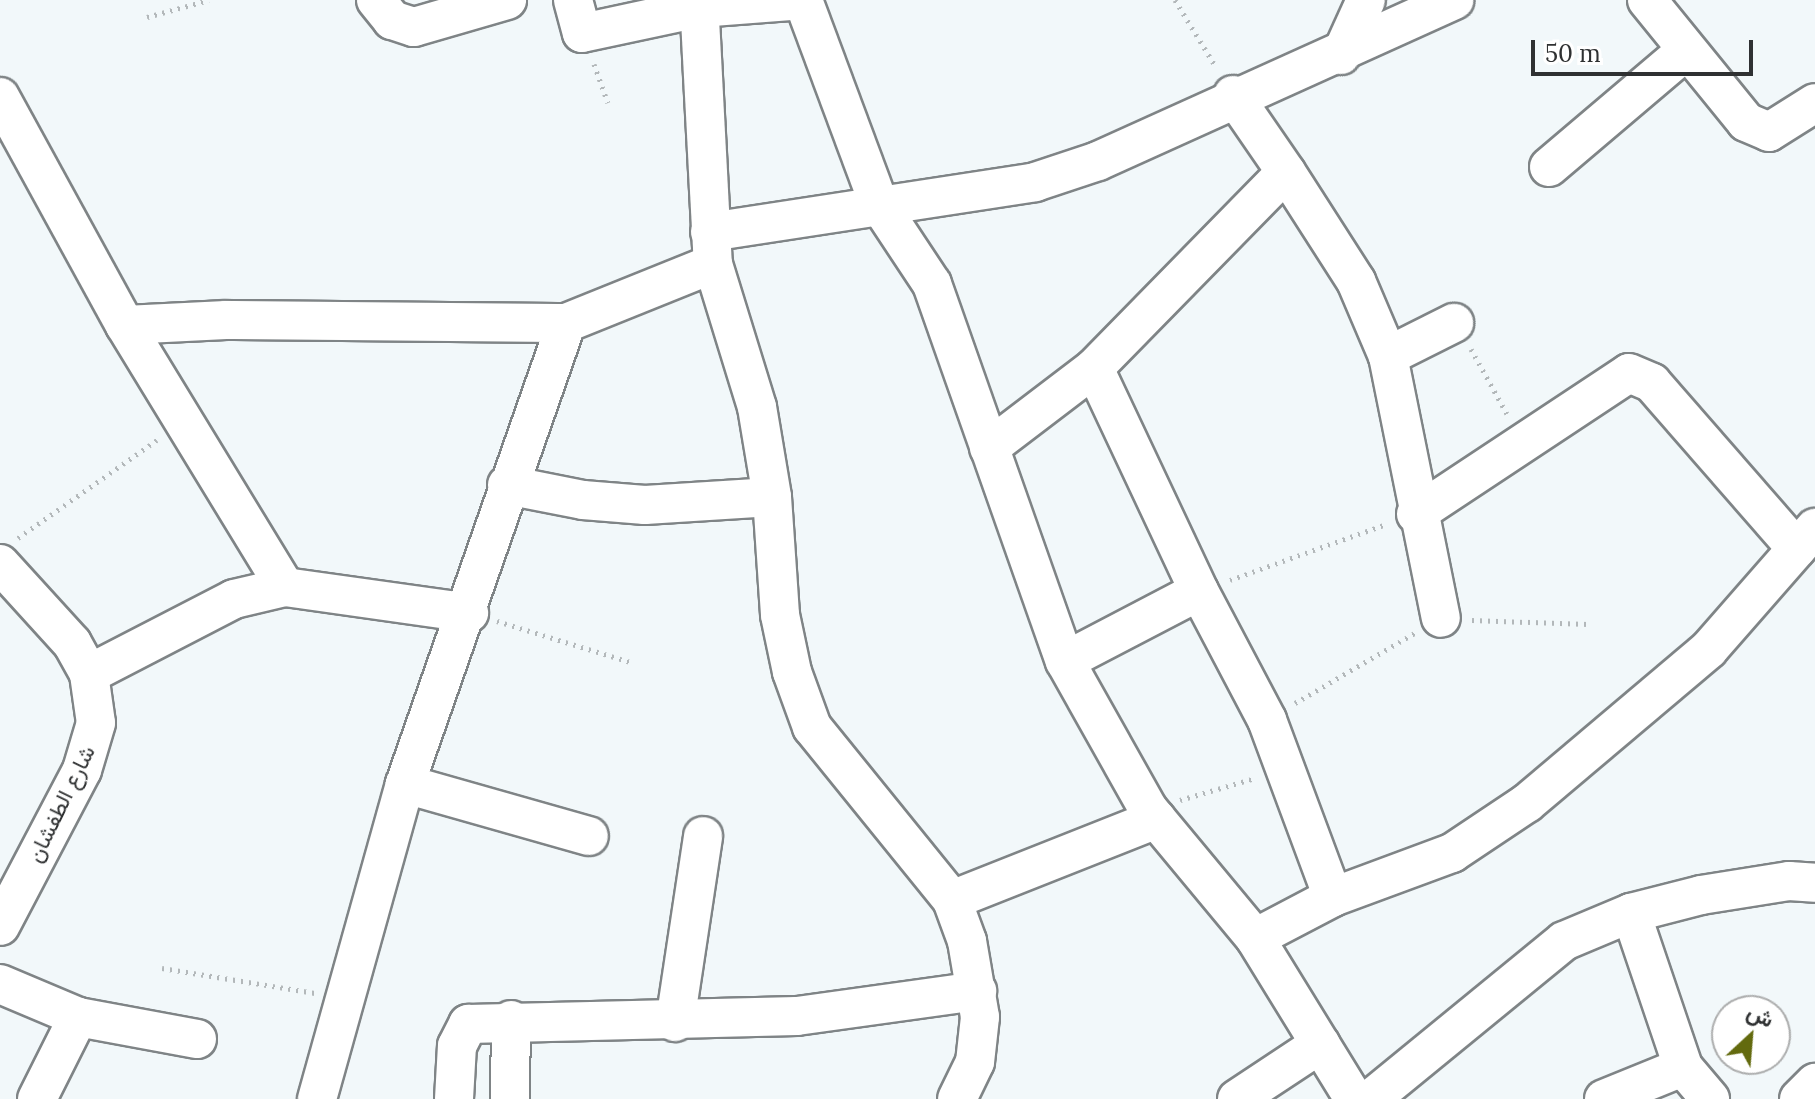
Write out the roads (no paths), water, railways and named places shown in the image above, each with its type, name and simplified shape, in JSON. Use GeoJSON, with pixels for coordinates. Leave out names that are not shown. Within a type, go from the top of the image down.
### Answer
{"type":"FeatureCollection","features":[{"type":"Feature","properties":{"kind":"street"},"geometry":{"type":"LineString","coordinates":[[376,0],[392,20],[414,27],[507,0]]}},
{"type":"Feature","properties":{"kind":"street"},"geometry":{"type":"LineString","coordinates":[[578,16],[699,4],[804,0],[879,204],[932,284],[1065,661],[1152,814],[1255,938],[1354,1099]]}},
{"type":"Feature","properties":{"kind":"street"},"geometry":{"type":"LineString","coordinates":[[1341,55],[1366,0]]}},
{"type":"Feature","properties":{"kind":"street"},"geometry":{"type":"LineString","coordinates":[[125,325],[226,320],[566,323],[712,248],[879,204],[1035,182],[1098,161],[1233,95],[1341,55],[1454,0]]}},
{"type":"Feature","properties":{"kind":"street"},"geometry":{"type":"LineString","coordinates":[[1647,0],[1746,122],[1757,129],[1769,132],[1787,125],[1815,103]]}},
{"type":"Feature","properties":{"kind":"street"},"geometry":{"type":"LineString","coordinates":[[699,4],[712,248],[757,407],[772,497],[780,615],[805,715],[952,900],[977,991],[979,1040],[957,1099]]}},
{"type":"Feature","properties":{"kind":"street"},"geometry":{"type":"LineString","coordinates":[[1549,167],[1686,51]]}},
{"type":"Feature","properties":{"kind":"street"},"geometry":{"type":"LineString","coordinates":[[1233,95],[1356,281],[1388,356],[1416,514],[1441,618]]}},
{"type":"Feature","properties":{"kind":"street"},"geometry":{"type":"LineString","coordinates":[[0,97],[125,325],[285,587]]}},
{"type":"Feature","properties":{"kind":"street"},"geometry":{"type":"LineString","coordinates":[[989,448],[1094,368],[1286,172]]}},
{"type":"Feature","properties":{"kind":"street"},"geometry":{"type":"LineString","coordinates":[[317,1099],[342,997],[405,784],[469,613],[507,485],[566,323]]}},
{"type":"Feature","properties":{"kind":"street"},"geometry":{"type":"LineString","coordinates":[[1388,356],[1454,323]]}},
{"type":"Feature","properties":{"kind":"street"},"geometry":{"type":"LineString","coordinates":[[1094,368],[1199,591],[1267,720],[1283,770],[1333,897]]}},
{"type":"Feature","properties":{"kind":"street"},"geometry":{"type":"LineString","coordinates":[[1255,938],[1333,897],[1452,853],[1527,803],[1709,649],[1806,538],[1639,375],[1619,376],[1416,514]]}},
{"type":"Feature","properties":{"kind":"street"},"geometry":{"type":"LineString","coordinates":[[507,485],[583,500],[645,505],[772,497]]}},
{"type":"Feature","properties":{"kind":"street","name":"شارع الطفشان"},"geometry":{"type":"LineString","coordinates":[[0,926],[92,748],[96,723],[89,674],[67,636],[6,553]]}},
{"type":"Feature","properties":{"kind":"street"},"geometry":{"type":"LineString","coordinates":[[89,674],[234,599],[285,587],[469,613]]}},
{"type":"Feature","properties":{"kind":"street"},"geometry":{"type":"LineString","coordinates":[[1065,661],[1199,591]]}},
{"type":"Feature","properties":{"kind":"street"},"geometry":{"type":"LineString","coordinates":[[405,784],[589,836]]}},
{"type":"Feature","properties":{"kind":"street"},"geometry":{"type":"LineString","coordinates":[[952,900],[1152,814]]}},
{"type":"Feature","properties":{"kind":"street"},"geometry":{"type":"LineString","coordinates":[[675,1022],[703,836]]}},
{"type":"Feature","properties":{"kind":"street"},"geometry":{"type":"LineString","coordinates":[[1371,1099],[1564,941],[1631,913],[1749,886],[1815,883]]}},
{"type":"Feature","properties":{"kind":"street"},"geometry":{"type":"LineString","coordinates":[[1631,913],[1683,1067],[1710,1099]]}},
{"type":"Feature","properties":{"kind":"street"},"geometry":{"type":"LineString","coordinates":[[0,984],[78,1017],[197,1039]]}},
{"type":"Feature","properties":{"kind":"street"},"geometry":{"type":"LineString","coordinates":[[454,1099],[457,1046],[464,1028],[511,1020],[675,1022],[797,1016],[977,991]]}},
{"type":"Feature","properties":{"kind":"street"},"geometry":{"type":"LineString","coordinates":[[37,1099],[78,1017]]}},
{"type":"Feature","properties":{"kind":"street"},"geometry":{"type":"LineString","coordinates":[[510,1099],[511,1020]]}},
{"type":"Feature","properties":{"kind":"street"},"geometry":{"type":"LineString","coordinates":[[1237,1099],[1320,1044]]}},
{"type":"Feature","properties":{"kind":"street"},"geometry":{"type":"LineString","coordinates":[[1604,1099],[1683,1067]]}},
{"type":"Feature","properties":{"kind":"street"},"geometry":{"type":"LineString","coordinates":[[1799,1099],[1815,1083]]}}]}
